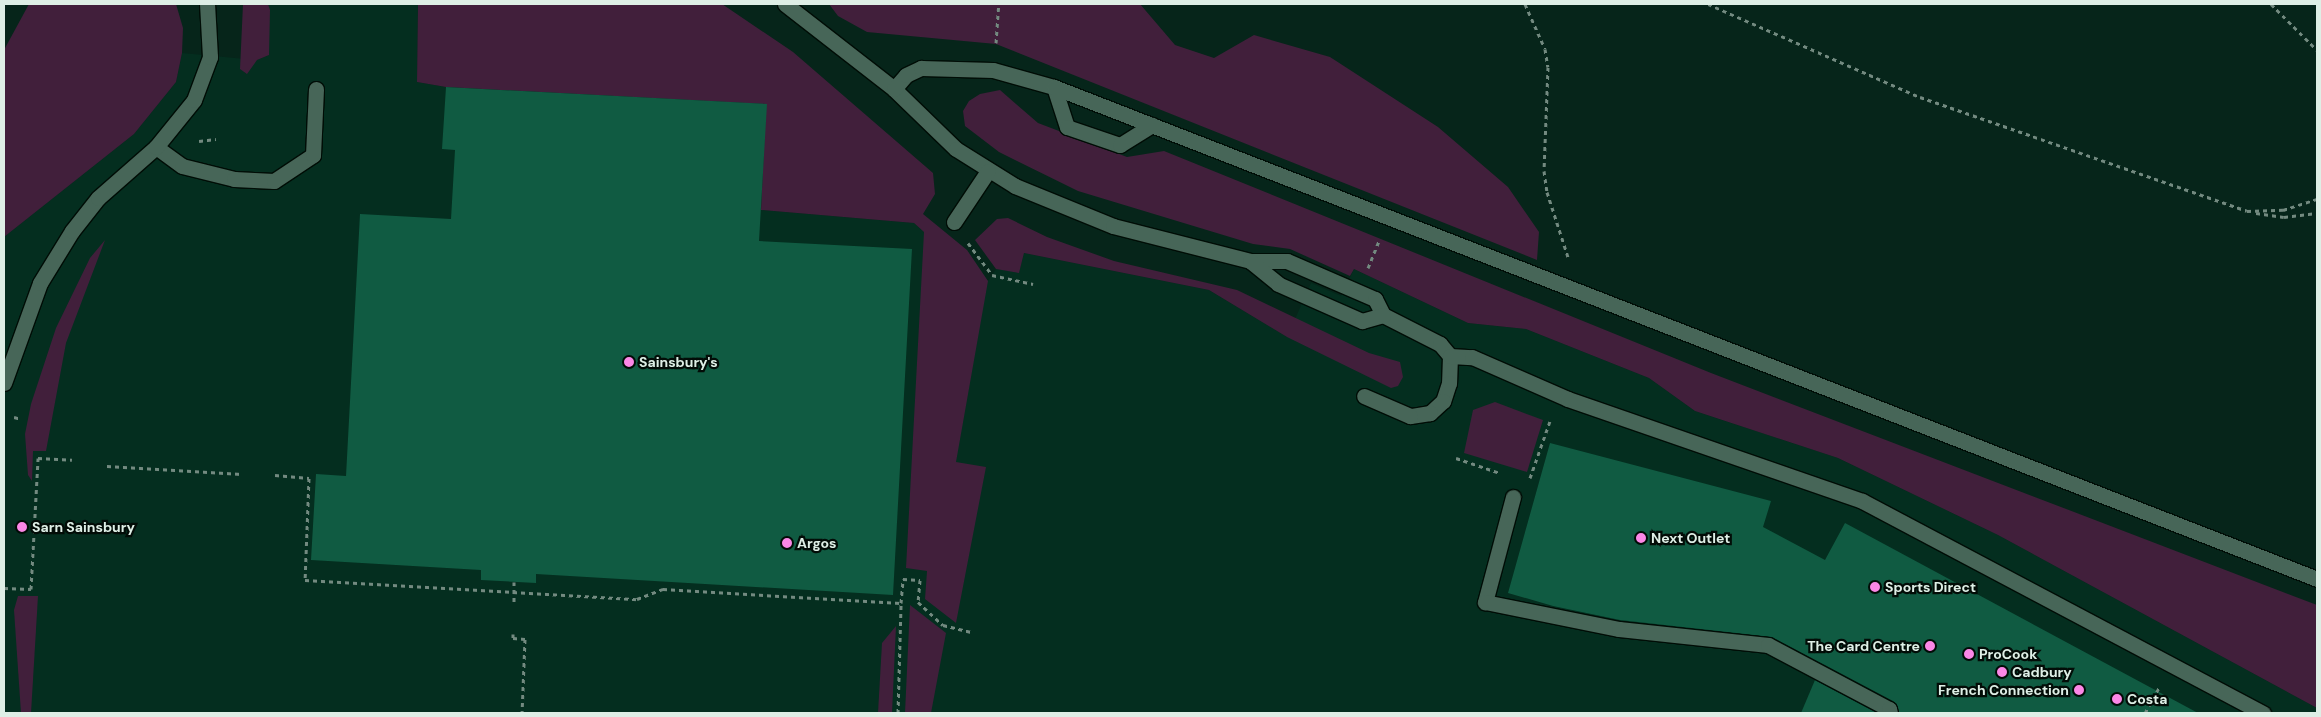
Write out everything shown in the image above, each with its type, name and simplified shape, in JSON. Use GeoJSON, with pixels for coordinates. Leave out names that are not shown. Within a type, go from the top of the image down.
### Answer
{"type":"FeatureCollection","features":[{"type":"Feature","properties":{"kind":"street"},"geometry":{"type":"LineString","coordinates":[[4,382],[40,283],[72,231],[98,198],[156,146],[181,118],[204,80],[210,57],[207,4]]}},
{"type":"Feature","properties":{"kind":"street"},"geometry":{"type":"LineString","coordinates":[[785,4],[894,89],[956,149],[988,171],[1113,226],[1250,262],[1287,262],[1375,299],[1383,315],[1440,344],[1450,356],[1449,383],[1443,401],[1430,412],[1410,416],[1364,396]]}},
{"type":"Feature","properties":{"kind":"street"},"geometry":{"type":"LineString","coordinates":[[894,89],[906,75],[920,68],[993,70],[1054,87],[2317,579]]}},
{"type":"Feature","properties":{"kind":"street"},"geometry":{"type":"LineString","coordinates":[[1054,87],[1067,127],[1120,145],[1152,125]]}},
{"type":"Feature","properties":{"kind":"street"},"geometry":{"type":"LineString","coordinates":[[156,146],[182,166],[234,179],[274,181],[313,155],[316,89]]}},
{"type":"Feature","properties":{"kind":"street"},"geometry":{"type":"LineString","coordinates":[[954,222],[988,171]]}},
{"type":"Feature","properties":{"kind":"street"},"geometry":{"type":"LineString","coordinates":[[1250,262],[1278,284],[1362,321],[1383,315]]}},
{"type":"Feature","properties":{"kind":"street"},"geometry":{"type":"LineString","coordinates":[[1450,356],[1472,357],[1568,399],[1862,501],[2263,713]]}},
{"type":"Feature","properties":{"kind":"street"},"geometry":{"type":"LineString","coordinates":[[1513,497],[1485,602],[1619,629],[1768,645],[1889,709],[1890,713]]}},
{"type":"Feature","properties":{"kind":"path"},"geometry":{"type":"LineString","coordinates":[[993,70],[999,4]]}},
{"type":"Feature","properties":{"kind":"path"},"geometry":{"type":"LineString","coordinates":[[1525,4],[1545,49],[1548,67],[1544,171],[1547,192],[1561,242],[1590,296]]}},
{"type":"Feature","properties":{"kind":"path"},"geometry":{"type":"LineString","coordinates":[[1708,4],[1920,97],[2247,211],[2284,217],[2317,213]]}},
{"type":"Feature","properties":{"kind":"path"},"geometry":{"type":"LineString","coordinates":[[2272,4],[2317,50]]}},
{"type":"Feature","properties":{"kind":"path"},"geometry":{"type":"LineString","coordinates":[[2247,211],[2283,210],[2317,199]]}},
{"type":"Feature","properties":{"kind":"path"},"geometry":{"type":"LineString","coordinates":[[1368,275],[1388,218]]}},
{"type":"Feature","properties":{"kind":"path"},"geometry":{"type":"LineString","coordinates":[[967,242],[992,275],[1033,284]]}},
{"type":"Feature","properties":{"kind":"path"},"geometry":{"type":"LineString","coordinates":[[1456,458],[1504,474],[1513,497],[1534,474],[1551,417],[1568,399]]}},
{"type":"Feature","properties":{"kind":"path"},"geometry":{"type":"LineString","coordinates":[[14,417],[21,419]]}},
{"type":"Feature","properties":{"kind":"path"},"geometry":{"type":"LineString","coordinates":[[4,588],[31,589],[38,458],[72,460]]}},
{"type":"Feature","properties":{"kind":"path"},"geometry":{"type":"LineString","coordinates":[[106,466],[242,474]]}},
{"type":"Feature","properties":{"kind":"path"},"geometry":{"type":"LineString","coordinates":[[275,476],[309,478],[305,580],[637,599],[663,589],[901,603]]}},
{"type":"Feature","properties":{"kind":"path"},"geometry":{"type":"LineString","coordinates":[[898,713],[903,579],[920,580],[918,602],[943,625],[972,632]]}},
{"type":"Feature","properties":{"kind":"path"},"geometry":{"type":"LineString","coordinates":[[514,582],[514,603]]}},
{"type":"Feature","properties":{"kind":"path"},"geometry":{"type":"LineString","coordinates":[[513,634],[513,638],[525,639],[522,713]]}},
{"type":"Feature","properties":{"kind":"shaded area"},"geometry":{"type":"Polygon","coordinates":[[[29,4],[176,4],[183,28],[182,53],[176,82],[134,134],[4,237],[4,50],[29,4]]]}},
{"type":"Feature","properties":{"kind":"shaded area"},"geometry":{"type":"Polygon","coordinates":[[[243,4],[268,4],[270,10],[269,55],[257,60],[247,74],[240,69],[243,4]]]}},
{"type":"Feature","properties":{"kind":"shaded area"},"geometry":{"type":"Polygon","coordinates":[[[268,4],[418,4],[417,82],[446,87],[767,104],[761,210],[914,223],[953,258],[967,250],[988,281],[996,269],[1019,272],[1024,253],[1209,290],[1287,337],[1311,283],[1341,296],[1354,269],[1468,323],[1526,329],[1649,378],[1695,411],[1838,458],[1998,535],[2317,708],[2317,713],[4,713],[4,237],[134,134],[176,82],[182,53],[257,60],[269,55],[268,4]]]}},
{"type":"Feature","properties":{"kind":"shaded area"},"geometry":{"type":"Polygon","coordinates":[[[418,4],[722,4],[793,52],[933,173],[935,194],[923,214],[967,250],[988,281],[956,462],[986,467],[956,623],[925,599],[927,571],[906,568],[924,232],[914,223],[761,210],[766,104],[446,87],[417,82],[418,4]]]}},
{"type":"Feature","properties":{"kind":"shaded area"},"geometry":{"type":"Polygon","coordinates":[[[829,4],[1140,4],[1175,45],[1214,58],[1254,35],[1330,57],[1438,127],[1508,187],[1539,232],[1537,260],[996,44],[867,32],[838,16],[829,4]]]}},
{"type":"Feature","properties":{"kind":"shaded area"},"geometry":{"type":"Polygon","coordinates":[[[1000,90],[1038,123],[1127,157],[1164,151],[1711,373],[2317,605],[2317,708],[1998,535],[1838,458],[1695,411],[1649,378],[1526,329],[1468,323],[1354,269],[1350,276],[1290,249],[1253,244],[1078,191],[999,152],[965,126],[963,111],[969,101],[980,94],[1000,90]]]}},
{"type":"Feature","properties":{"kind":"shaded area"},"geometry":{"type":"Polygon","coordinates":[[[1008,218],[1047,237],[1114,261],[1237,290],[1369,353],[1400,362],[1403,377],[1398,386],[1391,388],[1287,337],[1209,290],[1024,253],[1019,273],[996,269],[975,240],[997,219],[1008,218]]]}},
{"type":"Feature","properties":{"kind":"shaded area"},"geometry":{"type":"Polygon","coordinates":[[[105,240],[66,343],[46,451],[33,451],[32,481],[28,475],[25,434],[31,404],[56,328],[90,258],[105,240]]]}},
{"type":"Feature","properties":{"kind":"shaded area"},"geometry":{"type":"Polygon","coordinates":[[[1495,402],[1543,420],[1527,472],[1464,453],[1473,410],[1495,402]]]}},
{"type":"Feature","properties":{"kind":"shaded area"},"geometry":{"type":"Polygon","coordinates":[[[18,596],[38,596],[31,713],[21,713],[14,610],[18,596]]]}},
{"type":"Feature","properties":{"kind":"shaded area"},"geometry":{"type":"Polygon","coordinates":[[[910,605],[946,633],[931,713],[905,713],[910,605]]]}},
{"type":"Feature","properties":{"kind":"shaded area"},"geometry":{"type":"Polygon","coordinates":[[[896,626],[892,713],[878,713],[882,643],[896,626]]]}},
{"type":"Feature","properties":{"kind":"building","name":"Sainsbury's"},"geometry":{"type":"Polygon","coordinates":[[[446,87],[767,104],[759,241],[912,249],[893,595],[536,574],[536,583],[481,580],[481,570],[311,560],[316,474],[346,476],[360,214],[451,219],[455,150],[442,149],[446,87]]]}},
{"type":"Feature","properties":{"kind":"building"},"geometry":{"type":"Polygon","coordinates":[[[1550,443],[1771,501],[1763,527],[1825,560],[1845,523],[2198,713],[1899,713],[1893,701],[1772,637],[1620,620],[1553,606],[1508,593],[1550,443]]]}},
{"type":"Feature","properties":{"kind":"building"},"geometry":{"type":"Polygon","coordinates":[[[1815,680],[1877,713],[1801,713],[1815,680]]]}},
{"type":"Feature","properties":{"kind":"place","name":"Sainsbury's"},"geometry":{"type":"Point","coordinates":[629,362]}},
{"type":"Feature","properties":{"kind":"place","name":"Sarn Sainsbury"},"geometry":{"type":"Point","coordinates":[22,527]}},
{"type":"Feature","properties":{"kind":"place","name":"Next Outlet"},"geometry":{"type":"Point","coordinates":[1641,538]}},
{"type":"Feature","properties":{"kind":"place","name":"Argos"},"geometry":{"type":"Point","coordinates":[787,543]}},
{"type":"Feature","properties":{"kind":"place","name":"Sports Direct"},"geometry":{"type":"Point","coordinates":[1875,587]}},
{"type":"Feature","properties":{"kind":"place","name":"The Card Centre"},"geometry":{"type":"Point","coordinates":[1930,646]}},
{"type":"Feature","properties":{"kind":"place","name":"ProCook"},"geometry":{"type":"Point","coordinates":[1969,654]}},
{"type":"Feature","properties":{"kind":"place","name":"Cadbury"},"geometry":{"type":"Point","coordinates":[2002,672]}},
{"type":"Feature","properties":{"kind":"place","name":"French Connection"},"geometry":{"type":"Point","coordinates":[2079,690]}},
{"type":"Feature","properties":{"kind":"place","name":"Costa"},"geometry":{"type":"Point","coordinates":[2117,699]}}]}
